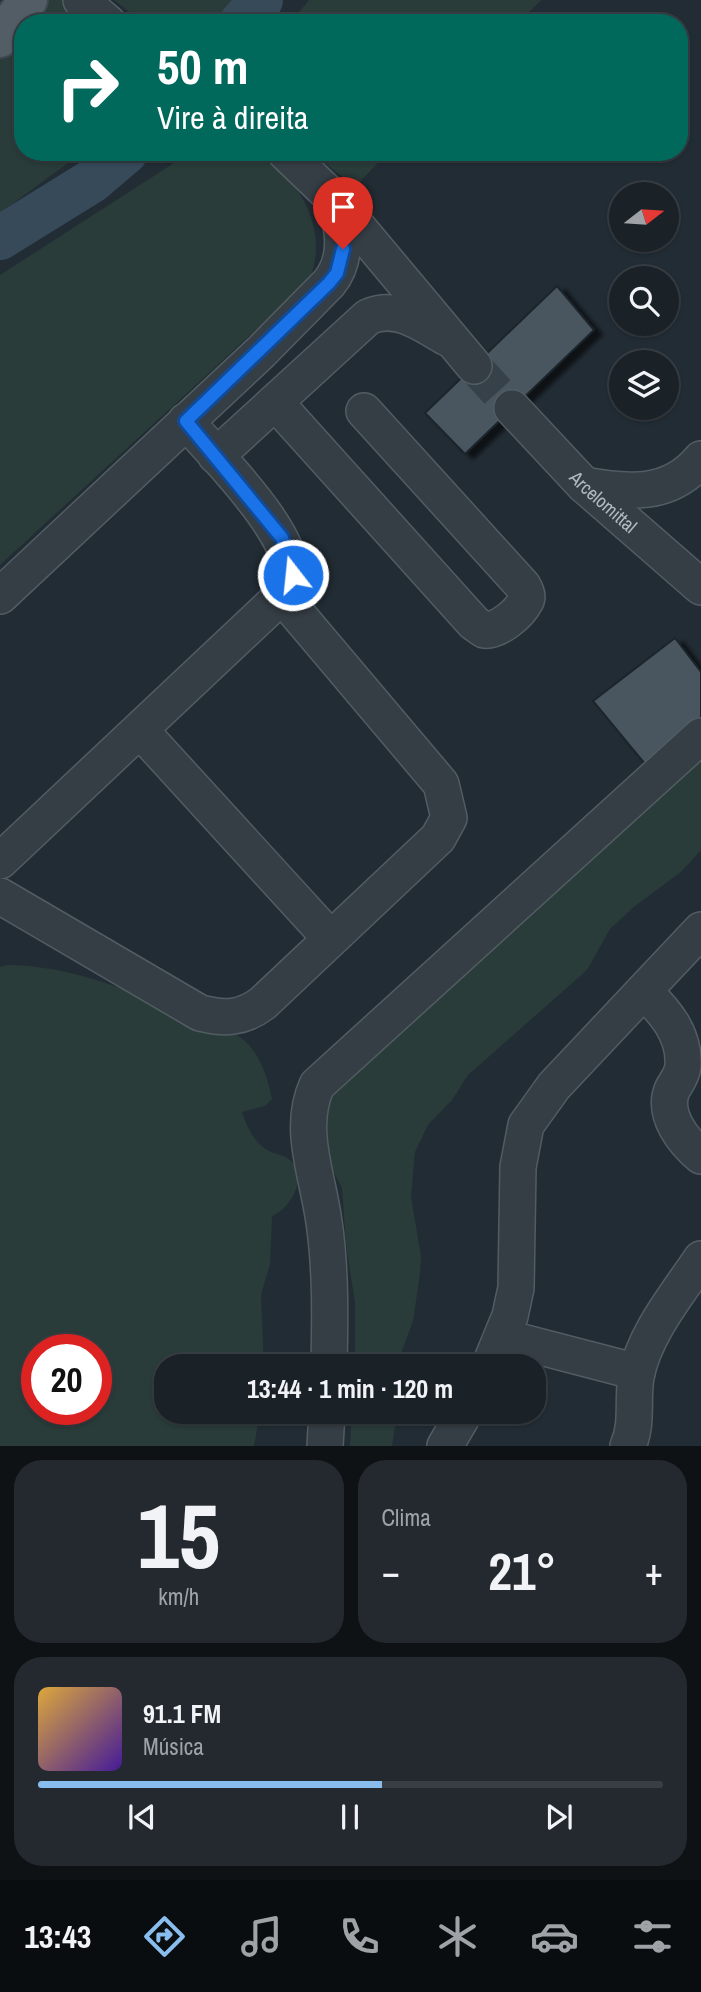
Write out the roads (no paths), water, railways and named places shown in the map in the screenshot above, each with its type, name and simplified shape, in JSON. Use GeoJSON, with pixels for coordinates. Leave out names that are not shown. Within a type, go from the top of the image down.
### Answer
{"type":"FeatureCollection","features":[{"type":"Feature","properties":{"kind":"main road"},"geometry":{"type":"LineString","coordinates":[[0,38],[14,19]]}},
{"type":"Feature","properties":{"kind":"street"},"geometry":{"type":"LineString","coordinates":[[80,0],[97,14]]}},
{"type":"Feature","properties":{"kind":"street"},"geometry":{"type":"LineString","coordinates":[[294,161],[336,201],[447,338],[474,366]]}},
{"type":"Feature","properties":{"kind":"street"},"geometry":{"type":"LineString","coordinates":[[0,596],[261,352],[337,273],[343,252],[336,201]]}},
{"type":"Feature","properties":{"kind":"street"},"geometry":{"type":"LineString","coordinates":[[216,456],[368,317],[377,313],[399,313],[447,338]]}},
{"type":"Feature","properties":{"kind":"street"},"geometry":{"type":"LineString","coordinates":[[275,402],[474,623],[484,630],[498,628],[525,603],[523,586],[364,411]]}},
{"type":"Feature","properties":{"kind":"street","name":"Arcelomittal"},"geometry":{"type":"LineString","coordinates":[[512,408],[584,485],[701,587]]}},
{"type":"Feature","properties":{"kind":"street"},"geometry":{"type":"LineString","coordinates":[[0,861],[290,588],[293,575],[286,547],[275,527],[186,421]]}},
{"type":"Feature","properties":{"kind":"street"},"geometry":{"type":"LineString","coordinates":[[584,485],[622,492],[641,492],[677,481],[701,459]]}},
{"type":"Feature","properties":{"kind":"street"},"geometry":{"type":"LineString","coordinates":[[0,896],[200,1013],[223,1018],[254,1010],[438,838],[449,818],[449,806],[434,773],[283,597]]}},
{"type":"Feature","properties":{"kind":"street"},"geometry":{"type":"LineString","coordinates":[[141,730],[330,938]]}},
{"type":"Feature","properties":{"kind":"street"},"geometry":{"type":"LineString","coordinates":[[329,1354],[330,1302],[325,1222],[307,1130],[309,1103],[317,1085],[701,736]]}},
{"type":"Feature","properties":{"kind":"street"},"geometry":{"type":"LineString","coordinates":[[637,1372],[496,1352],[516,1288],[518,1167],[526,1125],[554,1086],[701,930]]}},
{"type":"Feature","properties":{"kind":"street"},"geometry":{"type":"LineString","coordinates":[[644,991],[666,1014],[677,1032],[683,1064],[673,1090],[671,1109],[684,1139],[701,1156]]}},
{"type":"Feature","properties":{"kind":"street"},"geometry":{"type":"LineString","coordinates":[[628,1446],[634,1421],[637,1372],[642,1355],[661,1320],[701,1259]]}},
{"type":"Feature","properties":{"kind":"street"},"geometry":{"type":"LineString","coordinates":[[325,1446],[326,1424]]}},
{"type":"Feature","properties":{"kind":"street"},"geometry":{"type":"LineString","coordinates":[[445,1446],[458,1424]]}},
{"type":"Feature","properties":{"kind":"waterway"},"geometry":{"type":"LineString","coordinates":[[249,14],[261,0]]}},
{"type":"Feature","properties":{"kind":"waterway"},"geometry":{"type":"LineString","coordinates":[[0,238],[92,181],[115,161]]}},
{"type":"Feature","properties":{"kind":"tunnel"},"geometry":{"type":"LineString","coordinates":[[474,366],[512,408]]}}]}
